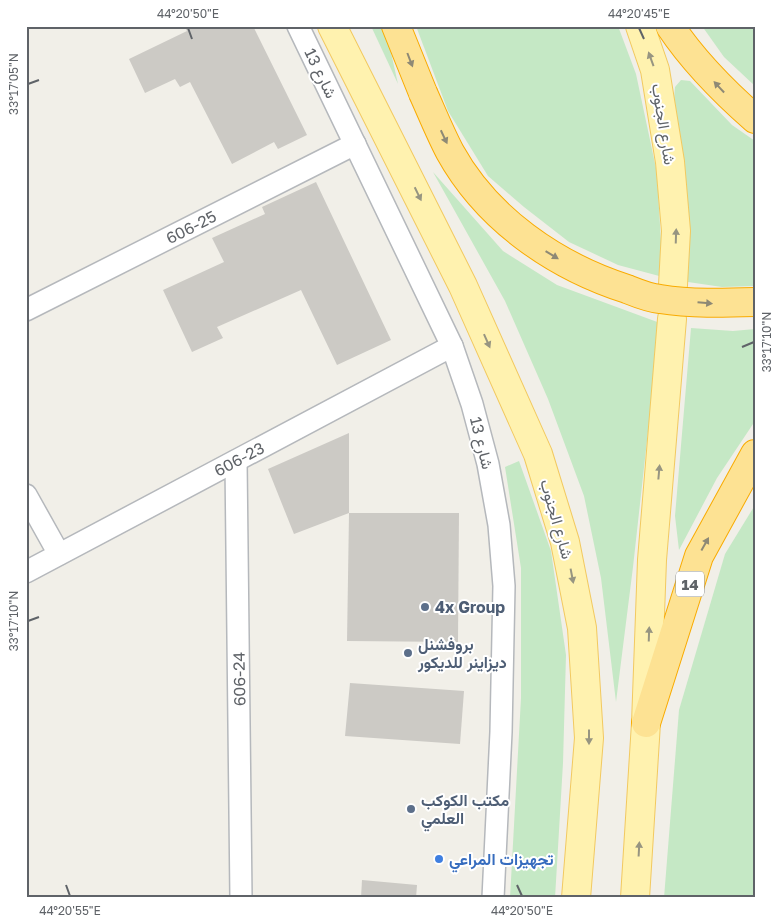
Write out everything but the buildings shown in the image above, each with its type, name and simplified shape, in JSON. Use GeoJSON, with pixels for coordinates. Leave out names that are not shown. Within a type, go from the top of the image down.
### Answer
{"type":"FeatureCollection","features":[{"type":"Feature","properties":{"kind":"highway"},"geometry":{"type":"LineString","coordinates":[[396,26],[423,93],[451,153],[483,198],[522,237],[559,259],[603,281],[658,299],[713,304],[755,302]]}},
{"type":"Feature","properties":{"kind":"highway"},"geometry":{"type":"LineString","coordinates":[[670,26],[686,51],[722,91],[755,119]]}},
{"type":"Feature","properties":{"kind":"highway","name":"14"},"geometry":{"type":"LineString","coordinates":[[646,723],[699,556],[755,454]]}},
{"type":"Feature","properties":{"kind":"main road","name":"شارع الجنوب"},"geometry":{"type":"LineString","coordinates":[[332,26],[406,169],[462,286],[538,454],[565,542],[582,628],[589,738],[576,898]]}},
{"type":"Feature","properties":{"kind":"main road","name":"شارع الجنوب"},"geometry":{"type":"LineString","coordinates":[[350,26],[406,169]]}},
{"type":"Feature","properties":{"kind":"main road","name":"شارع الجنوب"},"geometry":{"type":"LineString","coordinates":[[640,26],[655,70],[670,162],[676,230],[673,285]]}},
{"type":"Feature","properties":{"kind":"main road"},"geometry":{"type":"LineString","coordinates":[[635,898],[646,723],[652,560],[672,319]]}},
{"type":"Feature","properties":{"kind":"street","name":"شارع 13"},"geometry":{"type":"LineString","coordinates":[[298,26],[452,346],[472,404],[488,464],[498,525],[504,586],[501,732],[493,898]]}},
{"type":"Feature","properties":{"kind":"street","name":"606-25"},"geometry":{"type":"LineString","coordinates":[[26,310],[356,144]]}},
{"type":"Feature","properties":{"kind":"street","name":"606-23"},"geometry":{"type":"LineString","coordinates":[[26,572],[452,346]]}},
{"type":"Feature","properties":{"kind":"street","name":"606-24"},"geometry":{"type":"LineString","coordinates":[[236,461],[242,898]]}},
{"type":"Feature","properties":{"kind":"street"},"geometry":{"type":"LineString","coordinates":[[26,495],[59,554]]}},
{"type":"Feature","properties":{"kind":"green space"},"geometry":{"type":"Polygon","coordinates":[[[371,26],[385,26],[398,84],[371,26]]]}},
{"type":"Feature","properties":{"kind":"green space"},"geometry":{"type":"Polygon","coordinates":[[[416,26],[618,26],[636,74],[657,173],[663,277],[618,265],[569,242],[488,176],[448,111],[416,26]]]}},
{"type":"Feature","properties":{"kind":"green space"},"geometry":{"type":"Polygon","coordinates":[[[702,26],[755,26],[755,86],[724,57],[702,26]]]}},
{"type":"Feature","properties":{"kind":"green space"},"geometry":{"type":"Polygon","coordinates":[[[681,80],[690,81],[732,125],[755,141],[755,286],[722,287],[688,282],[674,99],[675,87],[681,80]]]}},
{"type":"Feature","properties":{"kind":"green space"},"geometry":{"type":"Polygon","coordinates":[[[433,172],[503,251],[557,285],[660,323],[616,702],[601,578],[584,496],[548,399],[505,301],[433,172]]]}},
{"type":"Feature","properties":{"kind":"green space"},"geometry":{"type":"Polygon","coordinates":[[[691,328],[733,331],[755,329],[755,421],[717,478],[679,550],[675,516],[691,328]]]}},
{"type":"Feature","properties":{"kind":"green space"},"geometry":{"type":"Polygon","coordinates":[[[519,461],[551,551],[566,655],[563,763],[555,898],[510,898],[521,698],[521,568],[505,467],[519,461]]]}},
{"type":"Feature","properties":{"kind":"green space"},"geometry":{"type":"Polygon","coordinates":[[[755,505],[755,898],[664,898],[679,710],[725,554],[755,505]]]}},
{"type":"Feature","properties":{"kind":"place","name":"4x Group"},"geometry":{"type":"Point","coordinates":[425,607]}},
{"type":"Feature","properties":{"kind":"place","name":"بروفشنل ديزاينر للديكور"},"geometry":{"type":"Point","coordinates":[408,653]}},
{"type":"Feature","properties":{"kind":"place","name":"مكتب الكوكب العلمي"},"geometry":{"type":"Point","coordinates":[411,809]}},
{"type":"Feature","properties":{"kind":"place","name":"تجهيزات المراعي"},"geometry":{"type":"Point","coordinates":[439,859]}}]}
